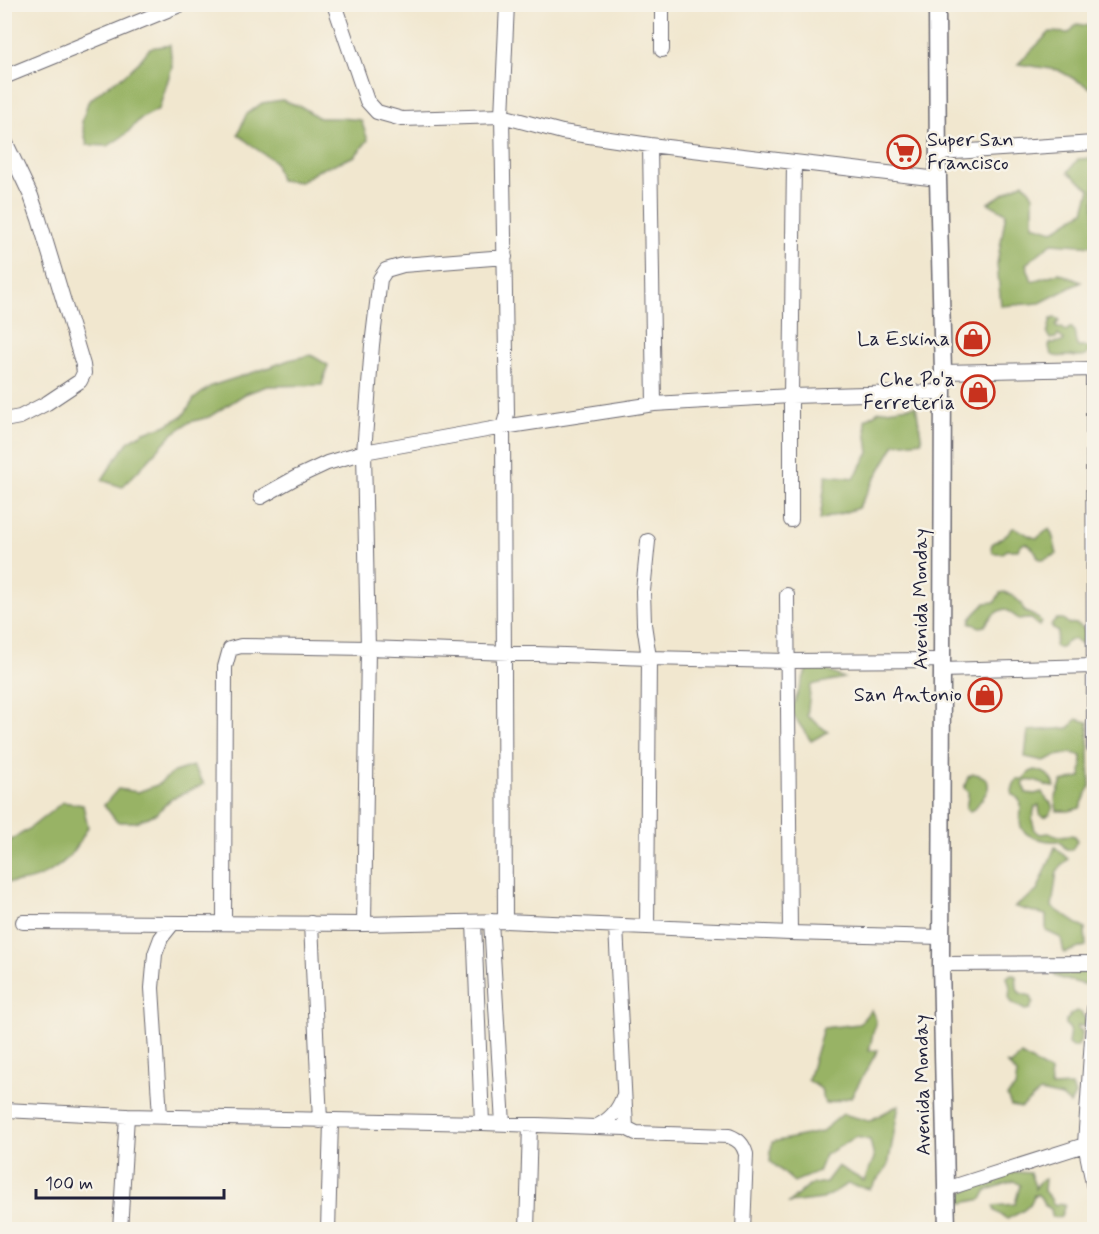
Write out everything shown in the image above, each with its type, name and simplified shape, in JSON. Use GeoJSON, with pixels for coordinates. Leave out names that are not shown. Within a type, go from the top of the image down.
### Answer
{"type":"FeatureCollection","features":[{"type":"Feature","properties":{"kind":"main road","name":"Avenida Monday"},"geometry":{"type":"LineString","coordinates":[[937,4],[938,179],[943,372],[941,964],[946,1230]]}},
{"type":"Feature","properties":{"kind":"street"},"geometry":{"type":"LineString","coordinates":[[4,76],[182,4]]}},
{"type":"Feature","properties":{"kind":"street"},"geometry":{"type":"LineString","coordinates":[[334,4],[367,100],[377,112],[402,119],[502,116],[562,132],[650,145],[938,179]]}},
{"type":"Feature","properties":{"kind":"street"},"geometry":{"type":"LineString","coordinates":[[503,1124],[498,921],[504,654],[503,427],[507,414],[502,116],[507,4]]}},
{"type":"Feature","properties":{"kind":"street"},"geometry":{"type":"LineString","coordinates":[[662,4],[662,50]]}},
{"type":"Feature","properties":{"kind":"street"},"geometry":{"type":"LineString","coordinates":[[4,139],[31,196],[84,373],[80,381],[47,403],[20,417],[4,420]]}},
{"type":"Feature","properties":{"kind":"street"},"geometry":{"type":"LineString","coordinates":[[938,153],[1095,143]]}},
{"type":"Feature","properties":{"kind":"street"},"geometry":{"type":"LineString","coordinates":[[650,145],[654,404]]}},
{"type":"Feature","properties":{"kind":"street"},"geometry":{"type":"LineString","coordinates":[[791,520],[794,162]]}},
{"type":"Feature","properties":{"kind":"street"},"geometry":{"type":"LineString","coordinates":[[364,924],[368,648],[364,452],[372,345],[380,279],[386,270],[403,265],[505,257]]}},
{"type":"Feature","properties":{"kind":"street"},"geometry":{"type":"LineString","coordinates":[[943,372],[1094,369],[1095,748]]}},
{"type":"Feature","properties":{"kind":"street"},"geometry":{"type":"LineString","coordinates":[[261,497],[327,463],[364,452],[503,427],[654,404],[791,396],[942,392]]}},
{"type":"Feature","properties":{"kind":"street"},"geometry":{"type":"LineString","coordinates":[[647,927],[649,658],[644,624],[643,591],[648,541]]}},
{"type":"Feature","properties":{"kind":"street"},"geometry":{"type":"LineString","coordinates":[[787,595],[790,933]]}},
{"type":"Feature","properties":{"kind":"street"},"geometry":{"type":"LineString","coordinates":[[224,923],[225,667],[230,649],[241,646],[368,648],[649,658],[1094,666]]}},
{"type":"Feature","properties":{"kind":"street"},"geometry":{"type":"LineString","coordinates":[[23,922],[364,924],[498,921],[941,937]]}},
{"type":"Feature","properties":{"kind":"street"},"geometry":{"type":"LineString","coordinates":[[474,922],[482,1123]]}},
{"type":"Feature","properties":{"kind":"street"},"geometry":{"type":"LineString","coordinates":[[160,1116],[153,988],[155,954],[161,938],[173,923]]}},
{"type":"Feature","properties":{"kind":"street"},"geometry":{"type":"LineString","coordinates":[[311,924],[325,1120],[328,1230]]}},
{"type":"Feature","properties":{"kind":"street"},"geometry":{"type":"LineString","coordinates":[[616,926],[626,1128]]}},
{"type":"Feature","properties":{"kind":"street"},"geometry":{"type":"LineString","coordinates":[[941,964],[1095,963]]}},
{"type":"Feature","properties":{"kind":"street"},"geometry":{"type":"LineString","coordinates":[[1095,1008],[1090,1143],[1095,1188]]}},
{"type":"Feature","properties":{"kind":"street"},"geometry":{"type":"LineString","coordinates":[[595,1127],[606,1122],[615,1113],[622,1101],[624,1089]]}},
{"type":"Feature","properties":{"kind":"street"},"geometry":{"type":"LineString","coordinates":[[4,1110],[127,1116],[626,1128],[636,1133],[729,1136],[738,1140],[746,1154],[743,1230]]}},
{"type":"Feature","properties":{"kind":"street"},"geometry":{"type":"LineString","coordinates":[[120,1230],[127,1116]]}},
{"type":"Feature","properties":{"kind":"street"},"geometry":{"type":"LineString","coordinates":[[527,1230],[531,1125]]}},
{"type":"Feature","properties":{"kind":"street"},"geometry":{"type":"LineString","coordinates":[[945,1189],[1090,1143]]}},
{"type":"Feature","properties":{"kind":"green space"},"geometry":{"type":"Polygon","coordinates":[[[1077,24],[1094,27],[1094,90],[1058,70],[1018,64],[1050,32],[1069,33],[1077,24]]]}},
{"type":"Feature","properties":{"kind":"green space"},"geometry":{"type":"Polygon","coordinates":[[[170,45],[172,67],[159,109],[140,119],[126,134],[108,146],[87,145],[82,122],[88,102],[104,88],[122,77],[150,48],[170,45]]]}},
{"type":"Feature","properties":{"kind":"green space"},"geometry":{"type":"Polygon","coordinates":[[[282,100],[302,107],[319,118],[361,120],[368,140],[355,156],[319,170],[300,182],[280,180],[274,161],[238,134],[246,115],[262,103],[282,100]]]}},
{"type":"Feature","properties":{"kind":"green space"},"geometry":{"type":"Polygon","coordinates":[[[1094,158],[1094,246],[1052,243],[1026,264],[1032,281],[1059,273],[1081,282],[1040,303],[1001,306],[997,264],[1006,213],[988,203],[1023,182],[1033,195],[1033,225],[1053,231],[1084,211],[1090,189],[1068,172],[1078,159],[1094,158]]]}},
{"type":"Feature","properties":{"kind":"green space"},"geometry":{"type":"Polygon","coordinates":[[[1051,319],[1059,319],[1057,328],[1066,331],[1071,327],[1073,329],[1078,347],[1091,349],[1086,356],[1054,356],[1051,354],[1049,345],[1064,340],[1058,335],[1050,339],[1047,334],[1051,319]]]}},
{"type":"Feature","properties":{"kind":"green space"},"geometry":{"type":"Polygon","coordinates":[[[311,355],[328,365],[322,385],[267,386],[245,394],[209,417],[190,422],[172,434],[122,487],[102,480],[128,442],[144,432],[164,426],[183,416],[194,399],[211,386],[311,355]]]}},
{"type":"Feature","properties":{"kind":"green space"},"geometry":{"type":"Polygon","coordinates":[[[916,406],[922,441],[895,444],[858,508],[820,520],[826,475],[854,478],[869,453],[865,420],[879,411],[916,406]]]}},
{"type":"Feature","properties":{"kind":"green space"},"geometry":{"type":"Polygon","coordinates":[[[1013,528],[1037,538],[1049,529],[1057,554],[1043,560],[1038,558],[1030,545],[1025,543],[1020,545],[1018,550],[993,553],[992,544],[1013,528]]]}},
{"type":"Feature","properties":{"kind":"green space"},"geometry":{"type":"Polygon","coordinates":[[[1005,592],[1018,601],[1026,612],[1039,619],[1041,622],[1039,626],[1032,619],[1019,619],[1005,609],[993,615],[985,626],[980,627],[970,623],[974,614],[985,603],[995,602],[1000,593],[1005,592]]]}},
{"type":"Feature","properties":{"kind":"green space"},"geometry":{"type":"Polygon","coordinates":[[[1057,619],[1063,619],[1069,624],[1076,624],[1083,628],[1089,634],[1088,647],[1074,639],[1062,647],[1056,647],[1058,632],[1051,625],[1057,619]]]}},
{"type":"Feature","properties":{"kind":"green space"},"geometry":{"type":"Polygon","coordinates":[[[809,663],[844,678],[811,685],[807,716],[828,732],[811,741],[791,712],[809,663]]]}},
{"type":"Feature","properties":{"kind":"green space"},"geometry":{"type":"Polygon","coordinates":[[[1077,719],[1088,722],[1090,786],[1080,808],[1057,811],[1055,799],[1062,782],[1081,777],[1082,756],[1072,753],[1044,761],[1025,757],[1028,731],[1069,728],[1077,719]]]}},
{"type":"Feature","properties":{"kind":"green space"},"geometry":{"type":"Polygon","coordinates":[[[193,766],[204,784],[171,799],[157,813],[137,822],[117,822],[104,805],[118,789],[138,792],[157,785],[174,772],[193,766]]]}},
{"type":"Feature","properties":{"kind":"green space"},"geometry":{"type":"Polygon","coordinates":[[[1035,770],[1048,775],[1055,787],[1035,781],[1023,782],[1026,793],[1042,792],[1053,809],[1045,817],[1040,815],[1039,805],[1035,807],[1032,820],[1035,830],[1040,834],[1075,836],[1077,841],[1072,850],[1066,849],[1059,841],[1039,839],[1022,830],[1021,804],[1012,794],[1013,788],[1017,779],[1023,779],[1035,770]]]}},
{"type":"Feature","properties":{"kind":"green space"},"geometry":{"type":"Polygon","coordinates":[[[973,774],[986,779],[988,787],[975,809],[970,811],[966,808],[968,791],[964,788],[968,777],[973,774]]]}},
{"type":"Feature","properties":{"kind":"green space"},"geometry":{"type":"Polygon","coordinates":[[[63,802],[83,805],[88,827],[75,849],[59,866],[42,876],[24,881],[5,882],[5,847],[11,840],[63,802]]]}},
{"type":"Feature","properties":{"kind":"green space"},"geometry":{"type":"Polygon","coordinates":[[[1055,847],[1068,859],[1057,871],[1052,907],[1085,929],[1086,946],[1064,953],[1061,938],[1046,931],[1046,915],[1015,907],[1037,891],[1055,847]]]}},
{"type":"Feature","properties":{"kind":"green space"},"geometry":{"type":"Polygon","coordinates":[[[1068,967],[1088,973],[1092,977],[1090,982],[1085,985],[1055,976],[1054,972],[1057,968],[1068,967]]]}},
{"type":"Feature","properties":{"kind":"green space"},"geometry":{"type":"Polygon","coordinates":[[[1011,974],[1016,976],[1018,991],[1031,996],[1033,1002],[1030,1009],[1025,1010],[1011,1002],[1007,977],[1011,974]]]}},
{"type":"Feature","properties":{"kind":"green space"},"geometry":{"type":"Polygon","coordinates":[[[871,1010],[876,1020],[869,1051],[878,1050],[851,1097],[825,1104],[821,1089],[808,1080],[823,1028],[859,1024],[871,1010]]]}},
{"type":"Feature","properties":{"kind":"green space"},"geometry":{"type":"Polygon","coordinates":[[[1076,1011],[1081,1012],[1086,1021],[1083,1026],[1078,1026],[1077,1028],[1082,1031],[1081,1039],[1077,1047],[1072,1047],[1068,1044],[1070,1029],[1066,1025],[1066,1020],[1076,1011]]]}},
{"type":"Feature","properties":{"kind":"green space"},"geometry":{"type":"Polygon","coordinates":[[[1021,1055],[1050,1072],[1051,1087],[1072,1086],[1075,1095],[1070,1104],[1062,1097],[1040,1092],[1021,1108],[1011,1106],[1007,1096],[1015,1088],[1017,1074],[1006,1063],[1011,1065],[1021,1055]]]}},
{"type":"Feature","properties":{"kind":"green space"},"geometry":{"type":"Polygon","coordinates":[[[899,1105],[888,1166],[870,1189],[847,1184],[823,1199],[789,1203],[809,1185],[826,1182],[838,1166],[864,1181],[874,1158],[870,1140],[856,1137],[825,1155],[818,1172],[794,1182],[770,1161],[772,1142],[821,1132],[843,1114],[869,1121],[899,1105]]]}},
{"type":"Feature","properties":{"kind":"green space"},"geometry":{"type":"Polygon","coordinates":[[[1005,1171],[1030,1173],[1035,1189],[1040,1181],[1045,1179],[1044,1191],[1053,1204],[1065,1205],[1061,1216],[1053,1217],[1051,1209],[1044,1205],[1037,1194],[1027,1207],[1007,1219],[995,1211],[993,1206],[1015,1204],[1020,1185],[1014,1181],[987,1190],[982,1199],[957,1202],[956,1198],[980,1181],[1005,1171]]]}},
{"type":"Feature","properties":{"kind":"place","name":"Super San Francisco"},"geometry":{"type":"Point","coordinates":[904,152]}},
{"type":"Feature","properties":{"kind":"place","name":"La Eskina"},"geometry":{"type":"Point","coordinates":[973,339]}},
{"type":"Feature","properties":{"kind":"place","name":"Che Po'a Ferretería"},"geometry":{"type":"Point","coordinates":[978,392]}},
{"type":"Feature","properties":{"kind":"place","name":"San Antonio"},"geometry":{"type":"Point","coordinates":[985,695]}}]}
